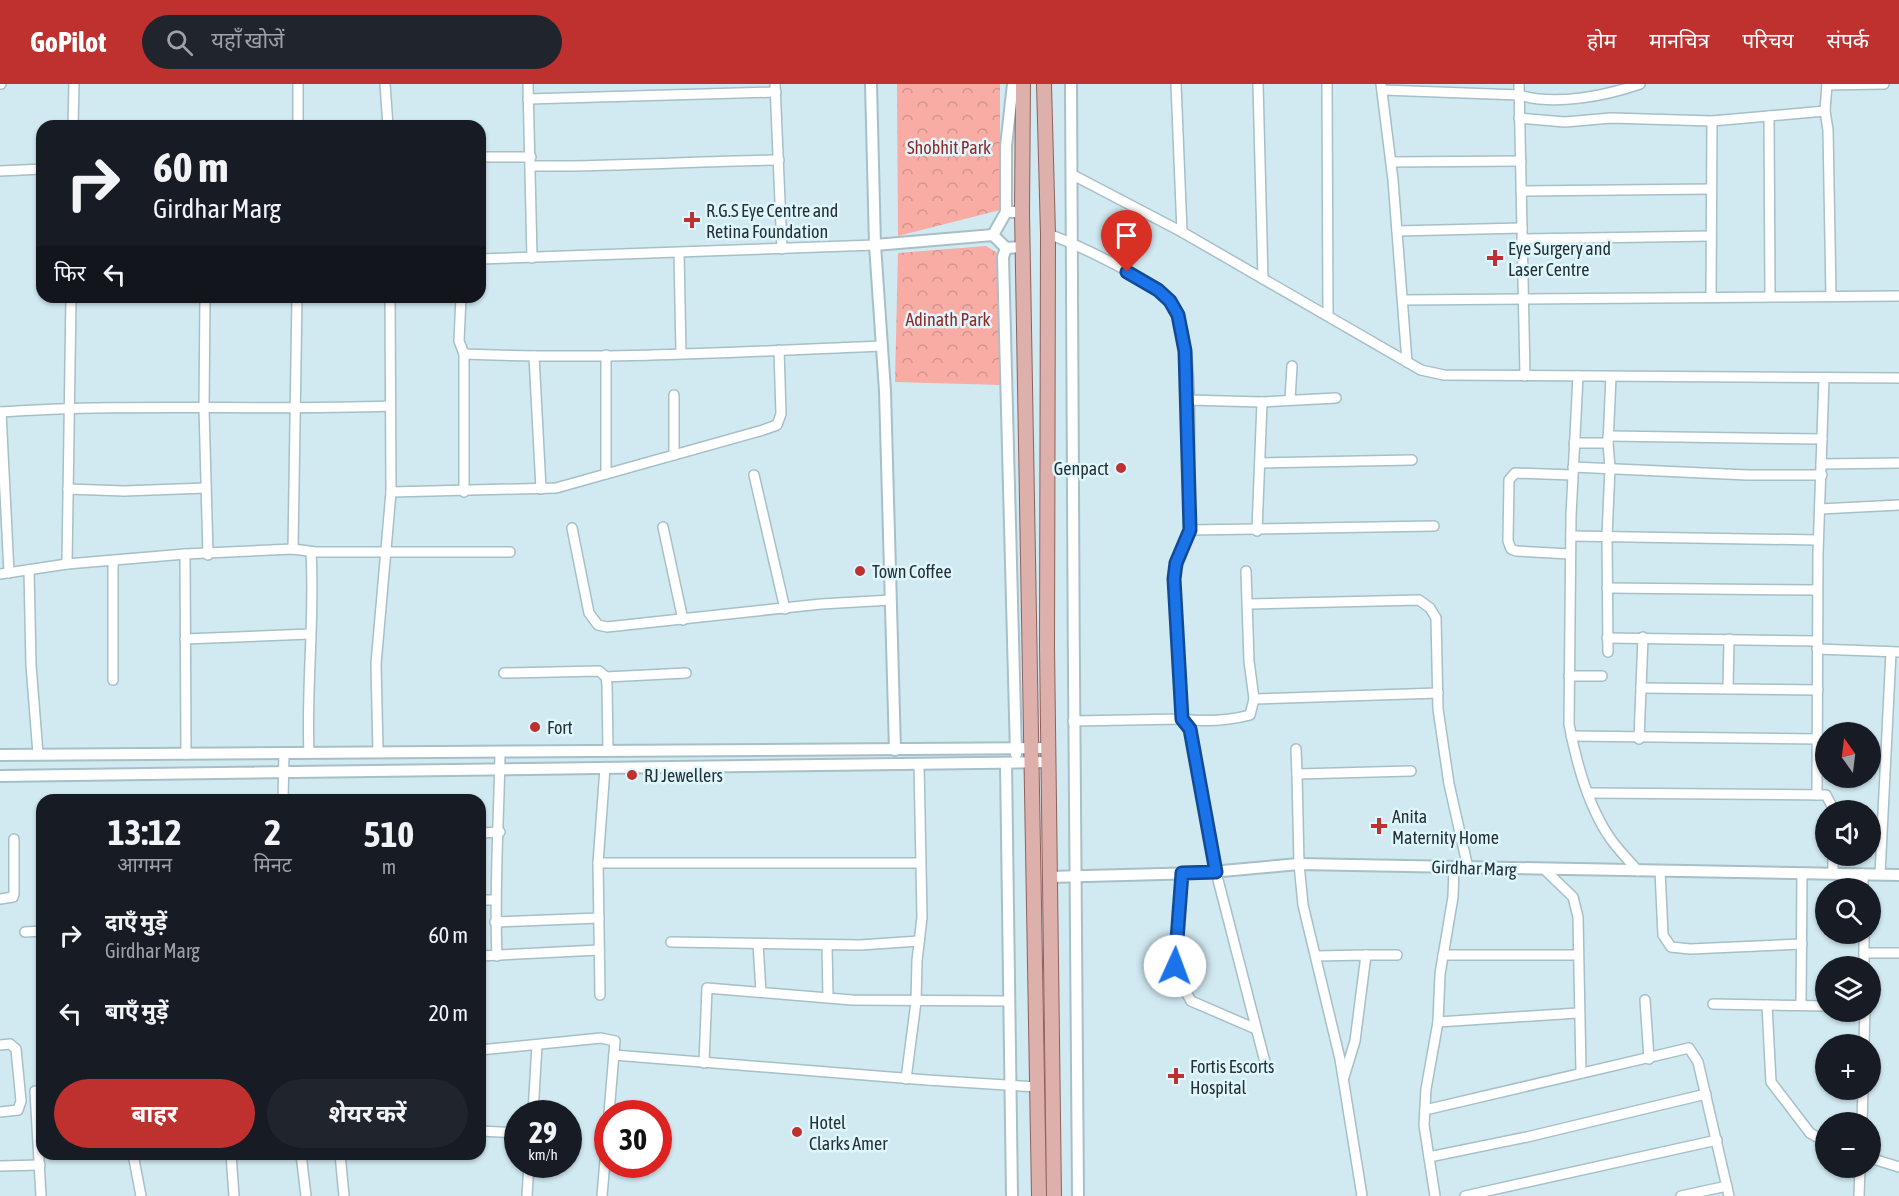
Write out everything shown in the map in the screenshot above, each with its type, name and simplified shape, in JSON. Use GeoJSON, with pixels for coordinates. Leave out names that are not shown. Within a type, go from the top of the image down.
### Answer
{"type":"FeatureCollection","features":[{"type":"Feature","properties":{"kind":"main road"},"geometry":{"type":"LineString","coordinates":[[1023,84],[1017,123],[1023,247],[1039,1196]]}},
{"type":"Feature","properties":{"kind":"main road"},"geometry":{"type":"LineString","coordinates":[[1044,84],[1048,234],[1048,755],[1054,1196]]}},
{"type":"Feature","properties":{"kind":"street"},"geometry":{"type":"LineString","coordinates":[[74,84],[74,120]]}},
{"type":"Feature","properties":{"kind":"street"},"geometry":{"type":"LineString","coordinates":[[298,84],[298,120]]}},
{"type":"Feature","properties":{"kind":"street"},"geometry":{"type":"LineString","coordinates":[[385,84],[388,120]]}},
{"type":"Feature","properties":{"kind":"street"},"geometry":{"type":"LineString","coordinates":[[528,84],[532,258]]}},
{"type":"Feature","properties":{"kind":"street"},"geometry":{"type":"LineString","coordinates":[[871,84],[875,245],[881,346],[895,750]]}},
{"type":"Feature","properties":{"kind":"street"},"geometry":{"type":"LineString","coordinates":[[993,235],[1006,212],[1006,146],[1017,123],[1013,84]]}},
{"type":"Feature","properties":{"kind":"street"},"geometry":{"type":"LineString","coordinates":[[1071,84],[1074,243],[1073,721],[1078,1196]]}},
{"type":"Feature","properties":{"kind":"street"},"geometry":{"type":"LineString","coordinates":[[1176,84],[1182,232]]}},
{"type":"Feature","properties":{"kind":"street"},"geometry":{"type":"LineString","coordinates":[[1258,84],[1263,279]]}},
{"type":"Feature","properties":{"kind":"street"},"geometry":{"type":"LineString","coordinates":[[1327,84],[1328,316]]}},
{"type":"Feature","properties":{"kind":"street"},"geometry":{"type":"LineString","coordinates":[[1519,84],[1524,376]]}},
{"type":"Feature","properties":{"kind":"street"},"geometry":{"type":"LineString","coordinates":[[1407,362],[1391,162],[1382,87],[1519,95],[1533,99],[1597,95],[1640,84]]}},
{"type":"Feature","properties":{"kind":"street"},"geometry":{"type":"LineString","coordinates":[[1831,296],[1828,130],[1824,111],[1827,85],[1884,84]]}},
{"type":"Feature","properties":{"kind":"street"},"geometry":{"type":"LineString","coordinates":[[528,99],[775,88],[782,249]]}},
{"type":"Feature","properties":{"kind":"street"},"geometry":{"type":"LineString","coordinates":[[1520,118],[1564,122],[1611,118],[1712,121],[1824,111]]}},
{"type":"Feature","properties":{"kind":"street"},"geometry":{"type":"LineString","coordinates":[[1769,116],[1770,297]]}},
{"type":"Feature","properties":{"kind":"street"},"geometry":{"type":"LineString","coordinates":[[1710,297],[1712,121]]}},
{"type":"Feature","properties":{"kind":"street"},"geometry":{"type":"LineString","coordinates":[[486,158],[602,167],[678,162],[779,160]]}},
{"type":"Feature","properties":{"kind":"street"},"geometry":{"type":"LineString","coordinates":[[1391,162],[1521,161]]}},
{"type":"Feature","properties":{"kind":"street"},"geometry":{"type":"LineString","coordinates":[[0,171],[36,169]]}},
{"type":"Feature","properties":{"kind":"street"},"geometry":{"type":"LineString","coordinates":[[1072,175],[1182,232],[1421,370],[1444,375],[1899,378]]}},
{"type":"Feature","properties":{"kind":"street"},"geometry":{"type":"LineString","coordinates":[[1521,191],[1711,189]]}},
{"type":"Feature","properties":{"kind":"street"},"geometry":{"type":"LineString","coordinates":[[1006,212],[1022,212]]}},
{"type":"Feature","properties":{"kind":"street"},"geometry":{"type":"LineString","coordinates":[[1397,231],[1522,228]]}},
{"type":"Feature","properties":{"kind":"street"},"geometry":{"type":"LineString","coordinates":[[1048,234],[1074,243],[1158,290],[1170,301],[1178,315],[1182,333],[1188,400],[1190,530],[1176,563],[1174,579],[1182,719],[1190,729],[1216,872],[1266,1066]]}},
{"type":"Feature","properties":{"kind":"street"},"geometry":{"type":"LineString","coordinates":[[486,259],[875,245],[993,235],[1006,248],[1023,247]]}},
{"type":"Feature","properties":{"kind":"street"},"geometry":{"type":"LineString","coordinates":[[1522,239],[1711,236]]}},
{"type":"Feature","properties":{"kind":"street"},"geometry":{"type":"LineString","coordinates":[[1006,248],[1004,257],[1016,749],[1011,763],[1009,1001],[1012,1196]]}},
{"type":"Feature","properties":{"kind":"street"},"geometry":{"type":"LineString","coordinates":[[679,253],[681,353]]}},
{"type":"Feature","properties":{"kind":"street"},"geometry":{"type":"LineString","coordinates":[[1403,300],[1523,297],[1899,296]]}},
{"type":"Feature","properties":{"kind":"street"},"geometry":{"type":"LineString","coordinates":[[67,564],[71,303]]}},
{"type":"Feature","properties":{"kind":"street"},"geometry":{"type":"LineString","coordinates":[[205,303],[204,408],[208,555]]}},
{"type":"Feature","properties":{"kind":"street"},"geometry":{"type":"LineString","coordinates":[[294,549],[297,303]]}},
{"type":"Feature","properties":{"kind":"street"},"geometry":{"type":"LineString","coordinates":[[378,752],[376,664],[392,492],[390,303]]}},
{"type":"Feature","properties":{"kind":"street"},"geometry":{"type":"LineString","coordinates":[[461,303],[459,341],[464,354],[464,492]]}},
{"type":"Feature","properties":{"kind":"street"},"geometry":{"type":"LineString","coordinates":[[464,354],[606,355],[881,346]]}},
{"type":"Feature","properties":{"kind":"street"},"geometry":{"type":"LineString","coordinates":[[392,492],[556,488],[777,425],[782,414],[779,350]]}},
{"type":"Feature","properties":{"kind":"street"},"geometry":{"type":"LineString","coordinates":[[606,355],[606,474]]}},
{"type":"Feature","properties":{"kind":"street"},"geometry":{"type":"LineString","coordinates":[[534,356],[541,489]]}},
{"type":"Feature","properties":{"kind":"street"},"geometry":{"type":"LineString","coordinates":[[1290,400],[1292,366]]}},
{"type":"Feature","properties":{"kind":"street"},"geometry":{"type":"LineString","coordinates":[[1578,376],[1570,536],[1571,736],[1590,793],[1608,836],[1638,871]]}},
{"type":"Feature","properties":{"kind":"street"},"geometry":{"type":"LineString","coordinates":[[1608,652],[1606,536],[1611,468],[1608,440],[1611,377]]}},
{"type":"Feature","properties":{"kind":"street"},"geometry":{"type":"LineString","coordinates":[[1817,722],[1817,590],[1824,378]]}},
{"type":"Feature","properties":{"kind":"street"},"geometry":{"type":"LineString","coordinates":[[674,395],[674,455]]}},
{"type":"Feature","properties":{"kind":"street"},"geometry":{"type":"LineString","coordinates":[[1188,400],[1262,402],[1336,398]]}},
{"type":"Feature","properties":{"kind":"street"},"geometry":{"type":"LineString","coordinates":[[1257,531],[1262,402]]}},
{"type":"Feature","properties":{"kind":"street"},"geometry":{"type":"LineString","coordinates":[[390,406],[296,410],[70,407],[0,412],[4,574],[67,564],[185,554],[208,555],[294,549],[311,552],[510,552]]}},
{"type":"Feature","properties":{"kind":"street"},"geometry":{"type":"LineString","coordinates":[[1574,443],[1608,440],[1822,439]]}},
{"type":"Feature","properties":{"kind":"street"},"geometry":{"type":"LineString","coordinates":[[1260,464],[1412,460]]}},
{"type":"Feature","properties":{"kind":"street"},"geometry":{"type":"LineString","coordinates":[[1570,554],[1511,549],[1508,541],[1509,480],[1515,473],[1611,468],[1747,475],[1899,463]]}},
{"type":"Feature","properties":{"kind":"street"},"geometry":{"type":"LineString","coordinates":[[754,474],[785,609]]}},
{"type":"Feature","properties":{"kind":"street"},"geometry":{"type":"LineString","coordinates":[[68,489],[124,491],[206,488]]}},
{"type":"Feature","properties":{"kind":"street"},"geometry":{"type":"LineString","coordinates":[[1820,509],[1899,506]]}},
{"type":"Feature","properties":{"kind":"street"},"geometry":{"type":"LineString","coordinates":[[1190,530],[1257,531],[1434,526]]}},
{"type":"Feature","properties":{"kind":"street"},"geometry":{"type":"LineString","coordinates":[[663,527],[683,620]]}},
{"type":"Feature","properties":{"kind":"street"},"geometry":{"type":"LineString","coordinates":[[572,528],[589,613],[598,625],[608,627],[891,600]]}},
{"type":"Feature","properties":{"kind":"street"},"geometry":{"type":"LineString","coordinates":[[1570,536],[1818,540]]}},
{"type":"Feature","properties":{"kind":"street"},"geometry":{"type":"LineString","coordinates":[[309,753],[310,634],[313,591],[311,552]]}},
{"type":"Feature","properties":{"kind":"street"},"geometry":{"type":"LineString","coordinates":[[185,554],[186,754]]}},
{"type":"Feature","properties":{"kind":"street"},"geometry":{"type":"LineString","coordinates":[[113,561],[113,680]]}},
{"type":"Feature","properties":{"kind":"street"},"geometry":{"type":"LineString","coordinates":[[29,570],[31,665],[38,754]]}},
{"type":"Feature","properties":{"kind":"street"},"geometry":{"type":"LineString","coordinates":[[1073,721],[1182,719],[1202,721],[1234,719],[1250,715],[1254,699],[1249,661],[1249,604],[1246,571]]}},
{"type":"Feature","properties":{"kind":"street"},"geometry":{"type":"LineString","coordinates":[[1607,588],[1817,590]]}},
{"type":"Feature","properties":{"kind":"street"},"geometry":{"type":"LineString","coordinates":[[1249,604],[1419,600],[1430,608],[1436,618],[1438,693],[1449,784],[1468,868]]}},
{"type":"Feature","properties":{"kind":"street"},"geometry":{"type":"LineString","coordinates":[[185,639],[310,634]]}},
{"type":"Feature","properties":{"kind":"street"},"geometry":{"type":"LineString","coordinates":[[1640,739],[1642,637]]}},
{"type":"Feature","properties":{"kind":"street"},"geometry":{"type":"LineString","coordinates":[[1607,638],[1729,639],[1895,652],[1880,874]]}},
{"type":"Feature","properties":{"kind":"street"},"geometry":{"type":"LineString","coordinates":[[1728,689],[1729,639]]}},
{"type":"Feature","properties":{"kind":"street"},"geometry":{"type":"LineString","coordinates":[[504,673],[580,670],[599,671],[606,677],[686,673]]}},
{"type":"Feature","properties":{"kind":"street"},"geometry":{"type":"LineString","coordinates":[[1569,676],[1602,676]]}},
{"type":"Feature","properties":{"kind":"street"},"geometry":{"type":"LineString","coordinates":[[606,677],[608,751]]}},
{"type":"Feature","properties":{"kind":"street"},"geometry":{"type":"LineString","coordinates":[[1641,688],[1818,690]]}},
{"type":"Feature","properties":{"kind":"street"},"geometry":{"type":"LineString","coordinates":[[1254,699],[1438,693]]}},
{"type":"Feature","properties":{"kind":"street"},"geometry":{"type":"LineString","coordinates":[[1571,736],[1640,739],[1815,739]]}},
{"type":"Feature","properties":{"kind":"street"},"geometry":{"type":"LineString","coordinates":[[0,755],[1016,749],[1031,756]]}},
{"type":"Feature","properties":{"kind":"street"},"geometry":{"type":"LineString","coordinates":[[1296,749],[1299,864],[1303,904],[1343,1081],[1362,1196]]}},
{"type":"Feature","properties":{"kind":"street"},"geometry":{"type":"LineString","coordinates":[[497,956],[494,900],[500,832],[500,752]]}},
{"type":"Feature","properties":{"kind":"street"},"geometry":{"type":"LineString","coordinates":[[283,794],[284,753]]}},
{"type":"Feature","properties":{"kind":"street"},"geometry":{"type":"LineString","coordinates":[[0,776],[1011,763],[1031,756],[1048,755]]}},
{"type":"Feature","properties":{"kind":"street"},"geometry":{"type":"LineString","coordinates":[[906,1079],[916,1002],[922,917],[919,764]]}},
{"type":"Feature","properties":{"kind":"street"},"geometry":{"type":"LineString","coordinates":[[600,995],[598,863],[605,768]]}},
{"type":"Feature","properties":{"kind":"street"},"geometry":{"type":"LineString","coordinates":[[1297,774],[1411,771]]}},
{"type":"Feature","properties":{"kind":"street"},"geometry":{"type":"LineString","coordinates":[[1817,788],[1817,795]]}},
{"type":"Feature","properties":{"kind":"street"},"geometry":{"type":"LineString","coordinates":[[1590,793],[1826,795],[1829,800]]}},
{"type":"Feature","properties":{"kind":"street"},"geometry":{"type":"LineString","coordinates":[[486,833],[500,832]]}},
{"type":"Feature","properties":{"kind":"street"},"geometry":{"type":"LineString","coordinates":[[0,899],[13,897],[14,894],[14,839]]}},
{"type":"Feature","properties":{"kind":"street"},"geometry":{"type":"LineString","coordinates":[[598,863],[920,863]]}},
{"type":"Feature","properties":{"kind":"street","name":"Girdhar Marg"},"geometry":{"type":"LineString","coordinates":[[1049,877],[1216,872],[1299,864],[1550,871],[1899,875]]}},
{"type":"Feature","properties":{"kind":"street"},"geometry":{"type":"LineString","coordinates":[[1833,866],[1833,873]]}},
{"type":"Feature","properties":{"kind":"street"},"geometry":{"type":"LineString","coordinates":[[1435,1196],[1425,1110],[1426,1089],[1438,1023],[1443,955],[1454,868]]}},
{"type":"Feature","properties":{"kind":"street"},"geometry":{"type":"LineString","coordinates":[[1550,871],[1573,897],[1578,917],[1578,1013],[1581,1072]]}},
{"type":"Feature","properties":{"kind":"street"},"geometry":{"type":"LineString","coordinates":[[1660,871],[1663,935],[1671,947],[1690,949],[1802,944]]}},
{"type":"Feature","properties":{"kind":"street"},"geometry":{"type":"LineString","coordinates":[[1182,873],[1175,966],[1181,983],[1191,1001],[1256,1029]]}},
{"type":"Feature","properties":{"kind":"street"},"geometry":{"type":"LineString","coordinates":[[1801,1005],[1802,873]]}},
{"type":"Feature","properties":{"kind":"street"},"geometry":{"type":"LineString","coordinates":[[486,900],[494,900]]}},
{"type":"Feature","properties":{"kind":"street"},"geometry":{"type":"LineString","coordinates":[[495,922],[599,918]]}},
{"type":"Feature","properties":{"kind":"street"},"geometry":{"type":"LineString","coordinates":[[25,932],[36,931]]}},
{"type":"Feature","properties":{"kind":"street"},"geometry":{"type":"LineString","coordinates":[[671,942],[827,945],[919,941]]}},
{"type":"Feature","properties":{"kind":"street"},"geometry":{"type":"LineString","coordinates":[[758,944],[761,992]]}},
{"type":"Feature","properties":{"kind":"street"},"geometry":{"type":"LineString","coordinates":[[1864,944],[1864,953],[1899,953]]}},
{"type":"Feature","properties":{"kind":"street"},"geometry":{"type":"LineString","coordinates":[[827,945],[828,997]]}},
{"type":"Feature","properties":{"kind":"street"},"geometry":{"type":"LineString","coordinates":[[486,956],[599,950]]}},
{"type":"Feature","properties":{"kind":"street"},"geometry":{"type":"LineString","coordinates":[[1343,1081],[1355,1041],[1366,955]]}},
{"type":"Feature","properties":{"kind":"street"},"geometry":{"type":"LineString","coordinates":[[1316,956],[1397,955]]}},
{"type":"Feature","properties":{"kind":"street"},"geometry":{"type":"LineString","coordinates":[[1443,955],[1577,955]]}},
{"type":"Feature","properties":{"kind":"street"},"geometry":{"type":"LineString","coordinates":[[704,1063],[706,988],[916,1002],[1009,1001]]}},
{"type":"Feature","properties":{"kind":"street"},"geometry":{"type":"LineString","coordinates":[[1645,1000],[1649,1059]]}},
{"type":"Feature","properties":{"kind":"street"},"geometry":{"type":"LineString","coordinates":[[1713,1004],[1815,1006]]}},
{"type":"Feature","properties":{"kind":"street"},"geometry":{"type":"LineString","coordinates":[[1767,1005],[1771,1082],[1810,1133],[1815,1136]]}},
{"type":"Feature","properties":{"kind":"street"},"geometry":{"type":"LineString","coordinates":[[1438,1023],[1578,1013]]}},
{"type":"Feature","properties":{"kind":"street"},"geometry":{"type":"LineString","coordinates":[[486,1049],[601,1038],[615,1041],[610,1100]]}},
{"type":"Feature","properties":{"kind":"street"},"geometry":{"type":"LineString","coordinates":[[0,1045],[10,1044],[16,1049],[21,1092],[21,1107],[0,1112]]}},
{"type":"Feature","properties":{"kind":"street"},"geometry":{"type":"LineString","coordinates":[[534,1100],[537,1045]]}},
{"type":"Feature","properties":{"kind":"street"},"geometry":{"type":"LineString","coordinates":[[1425,1110],[1689,1048],[1698,1062],[1728,1191],[1681,1196]]}},
{"type":"Feature","properties":{"kind":"street"},"geometry":{"type":"LineString","coordinates":[[614,1054],[906,1079],[1037,1087]]}},
{"type":"Feature","properties":{"kind":"street"},"geometry":{"type":"LineString","coordinates":[[21,1092],[36,1091]]}},
{"type":"Feature","properties":{"kind":"street"},"geometry":{"type":"LineString","coordinates":[[1429,1157],[1706,1094]]}},
{"type":"Feature","properties":{"kind":"street"},"geometry":{"type":"LineString","coordinates":[[486,1131],[504,1132]]}},
{"type":"Feature","properties":{"kind":"street"},"geometry":{"type":"LineString","coordinates":[[1465,1196],[1716,1140]]}},
{"type":"Feature","properties":{"kind":"street"},"geometry":{"type":"LineString","coordinates":[[40,1160],[41,1196]]}},
{"type":"Feature","properties":{"kind":"street"},"geometry":{"type":"LineString","coordinates":[[134,1160],[141,1196]]}},
{"type":"Feature","properties":{"kind":"street"},"geometry":{"type":"LineString","coordinates":[[231,1160],[234,1196]]}},
{"type":"Feature","properties":{"kind":"street"},"geometry":{"type":"LineString","coordinates":[[302,1160],[306,1196]]}},
{"type":"Feature","properties":{"kind":"street"},"geometry":{"type":"LineString","coordinates":[[341,1160],[344,1196]]}},
{"type":"Feature","properties":{"kind":"street"},"geometry":{"type":"LineString","coordinates":[[1881,1161],[1899,1167]]}},
{"type":"Feature","properties":{"kind":"street"},"geometry":{"type":"LineString","coordinates":[[0,1166],[40,1165]]}},
{"type":"Feature","properties":{"kind":"street"},"geometry":{"type":"LineString","coordinates":[[527,1196],[528,1178]]}},
{"type":"Feature","properties":{"kind":"street"},"geometry":{"type":"LineString","coordinates":[[602,1196],[604,1178]]}},
{"type":"Feature","properties":{"kind":"street"},"geometry":{"type":"LineString","coordinates":[[1859,1196],[1860,1178]]}},
{"type":"Feature","properties":{"kind":"green space","name":"Shobhit Park"},"geometry":{"type":"Polygon","coordinates":[[[897,84],[1000,84],[1000,210],[898,236],[897,84]]]}},
{"type":"Feature","properties":{"kind":"green space","name":"Adinath Park"},"geometry":{"type":"Polygon","coordinates":[[[986,246],[996,252],[999,257],[1001,385],[895,382],[898,253],[986,246]]]}},
{"type":"Feature","properties":{"kind":"place","name":"R.G.S Eye Centre and Retina Foundation"},"geometry":{"type":"Point","coordinates":[692,220]}},
{"type":"Feature","properties":{"kind":"place","name":"Eye Surgery and Laser Centre"},"geometry":{"type":"Point","coordinates":[1495,258]}},
{"type":"Feature","properties":{"kind":"place","name":"Genpact"},"geometry":{"type":"Point","coordinates":[1121,468]}},
{"type":"Feature","properties":{"kind":"place","name":"Town Coffee"},"geometry":{"type":"Point","coordinates":[860,571]}},
{"type":"Feature","properties":{"kind":"place","name":"Fort"},"geometry":{"type":"Point","coordinates":[535,727]}},
{"type":"Feature","properties":{"kind":"place","name":"RJ Jewellers"},"geometry":{"type":"Point","coordinates":[632,775]}},
{"type":"Feature","properties":{"kind":"place","name":"Anita Maternity Home"},"geometry":{"type":"Point","coordinates":[1379,826]}},
{"type":"Feature","properties":{"kind":"place","name":"Fortis Escorts Hospital"},"geometry":{"type":"Point","coordinates":[1176,1076]}},
{"type":"Feature","properties":{"kind":"place","name":"Hotel Clarks Amer"},"geometry":{"type":"Point","coordinates":[797,1132]}},
{"type":"Feature","properties":{"kind":"route"},"geometry":{"type":"LineString","coordinates":[[1127,272],[1158,290],[1170,301],[1178,315],[1185,351],[1190,530],[1176,563],[1174,579],[1182,719],[1190,729],[1216,872],[1182,873],[1175,966]]}}]}
